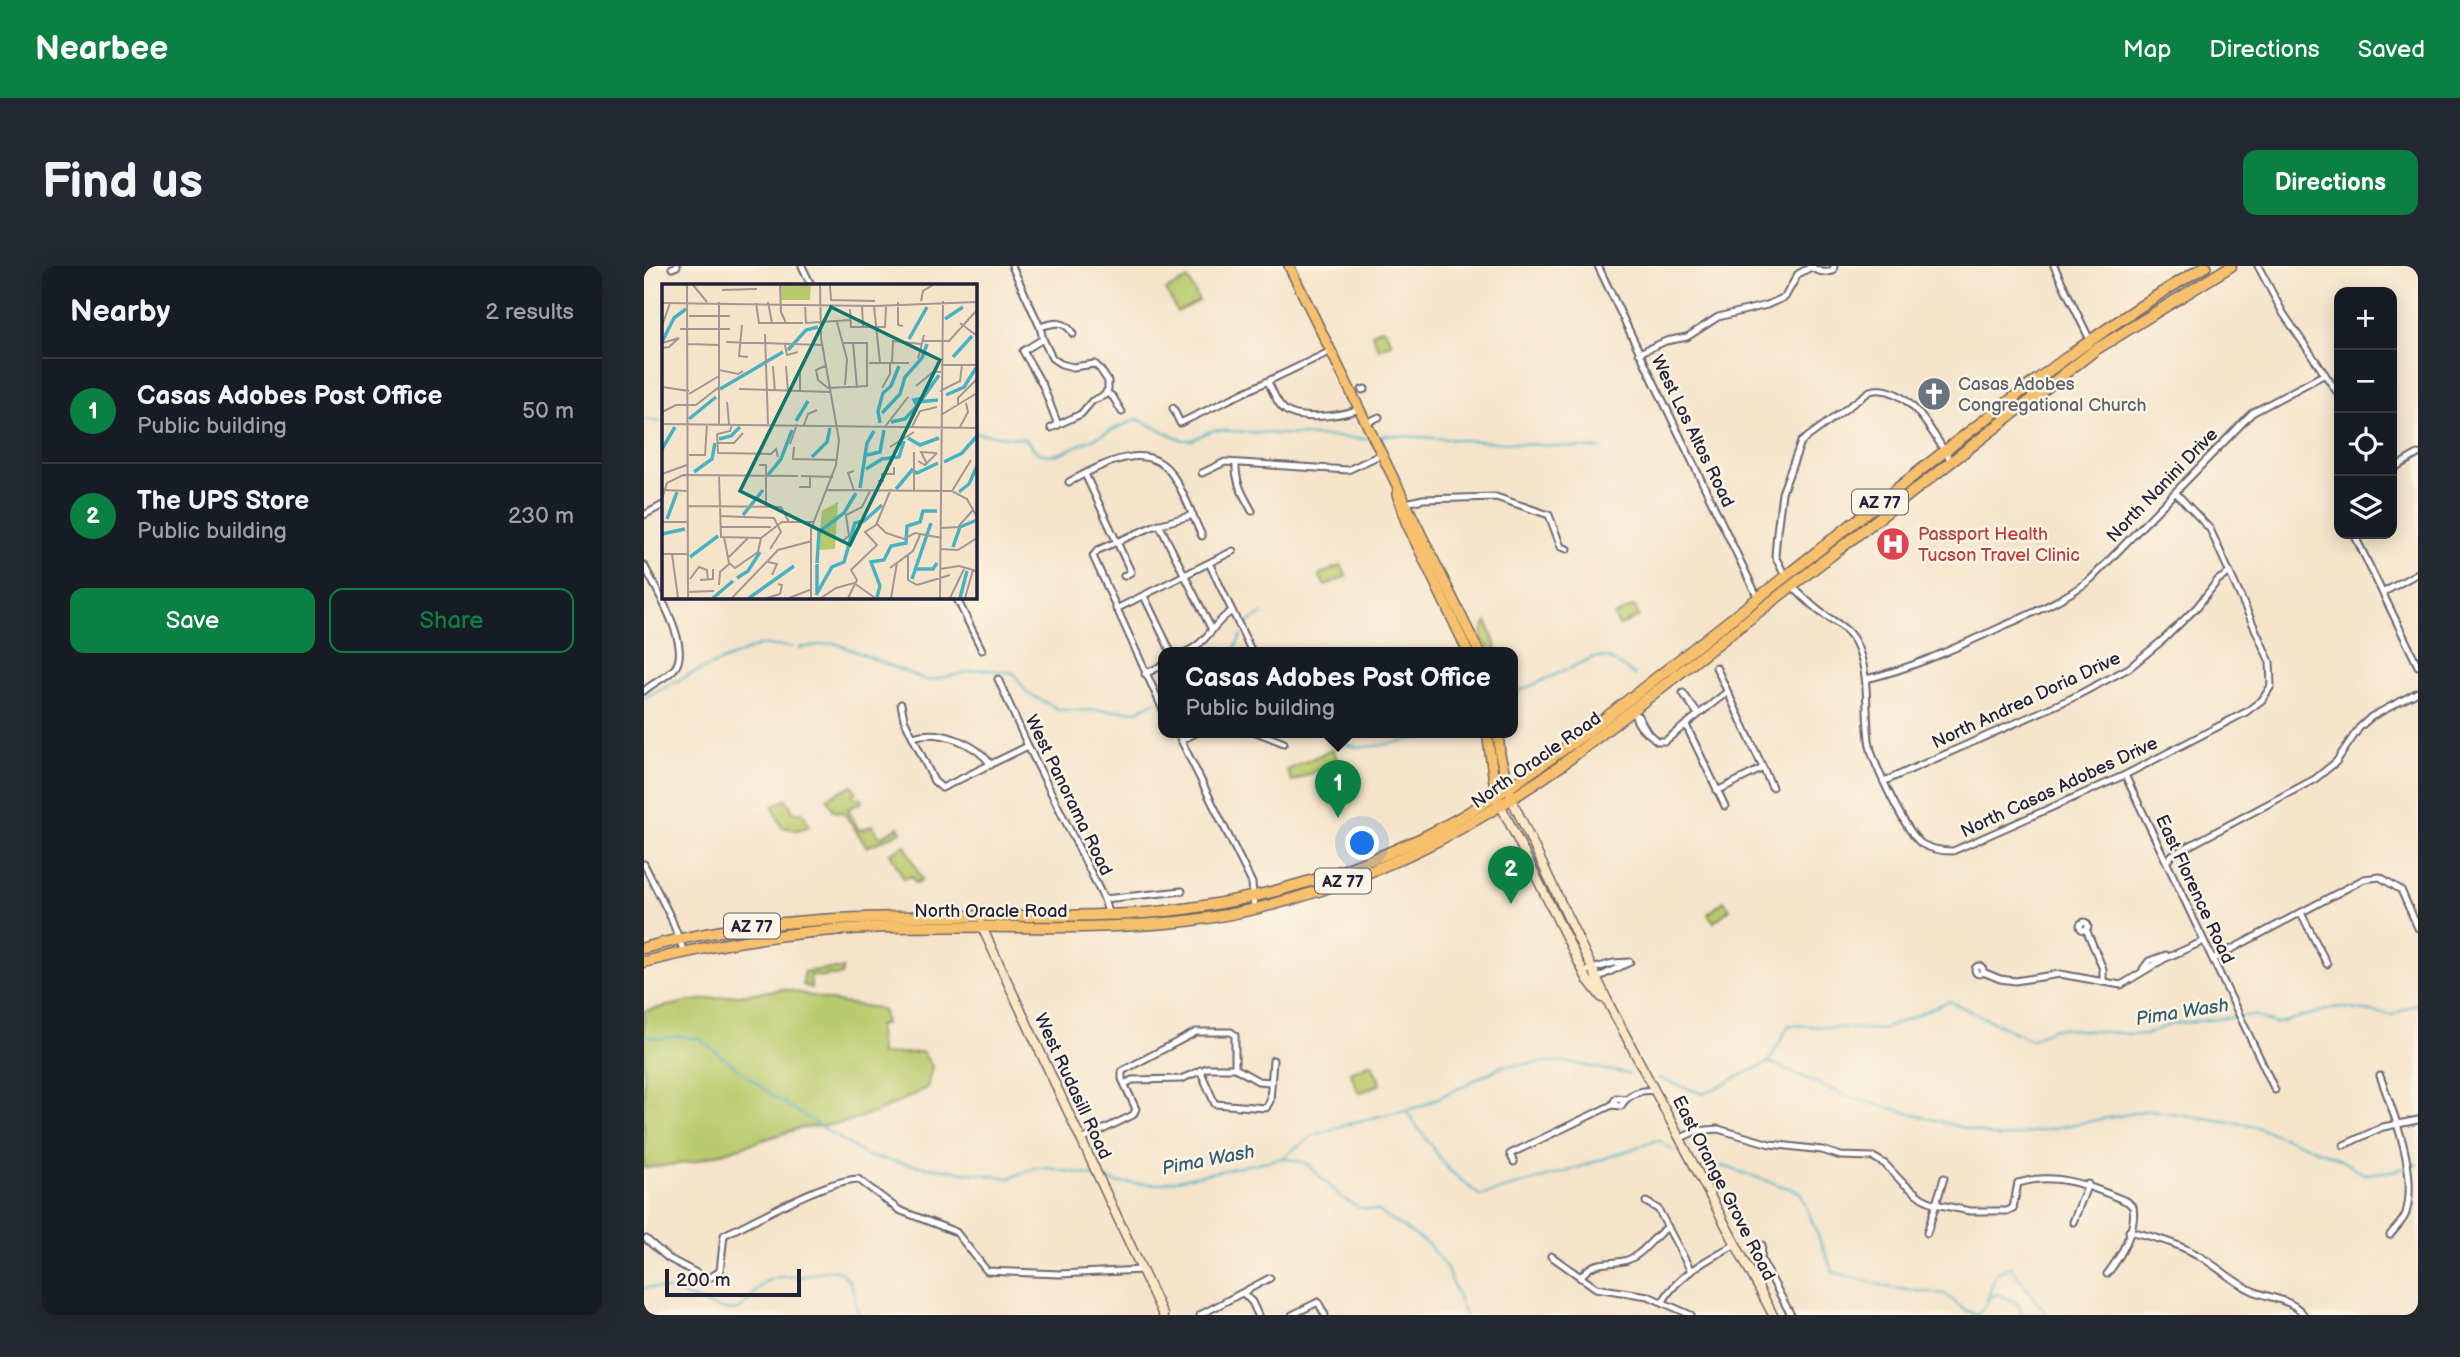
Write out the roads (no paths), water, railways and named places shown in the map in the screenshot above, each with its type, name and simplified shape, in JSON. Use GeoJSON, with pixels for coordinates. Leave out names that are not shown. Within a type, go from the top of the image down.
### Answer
{"type":"FeatureCollection","features":[{"type":"Feature","properties":{"kind":"highway","name":"North Oracle Road"},"geometry":{"type":"LineString","coordinates":[[644,947],[770,924],[859,917],[1108,914],[1189,907],[1254,896],[1378,857],[1420,838],[1496,796],[1572,743],[1945,451],[2206,266]]}},
{"type":"Feature","properties":{"kind":"highway","name":"North Oracle Road"},"geometry":{"type":"LineString","coordinates":[[644,962],[760,937],[860,928],[1109,926],[1187,921],[1254,908],[1332,886],[1393,862],[1458,831],[1512,800],[1561,766],[1634,713],[2093,345],[2138,322],[2231,266]]}},
{"type":"Feature","properties":{"kind":"highway"},"geometry":{"type":"LineString","coordinates":[[859,917],[860,928]]}},
{"type":"Feature","properties":{"kind":"main road"},"geometry":{"type":"LineString","coordinates":[[1289,266],[1367,423],[1466,647]]}},
{"type":"Feature","properties":{"kind":"main road"},"geometry":{"type":"LineString","coordinates":[[1403,504],[1476,647]]}},
{"type":"Feature","properties":{"kind":"main road"},"geometry":{"type":"LineString","coordinates":[[1488,738],[1496,796],[1588,970]]}},
{"type":"Feature","properties":{"kind":"main road"},"geometry":{"type":"LineString","coordinates":[[1498,738],[1507,789],[1588,970]]}},
{"type":"Feature","properties":{"kind":"main road","name":"West Rudasill Road"},"geometry":{"type":"LineString","coordinates":[[976,915],[1163,1315]]}},
{"type":"Feature","properties":{"kind":"main road","name":"East Orange Grove Road"},"geometry":{"type":"LineString","coordinates":[[1588,970],[1648,1075],[1773,1315]]}},
{"type":"Feature","properties":{"kind":"street"},"geometry":{"type":"LineString","coordinates":[[802,266],[811,284]]}},
{"type":"Feature","properties":{"kind":"street"},"geometry":{"type":"LineString","coordinates":[[1012,266],[1052,358],[1073,367],[1095,364],[1108,381],[1106,392],[1092,401],[1081,414],[1051,428]]}},
{"type":"Feature","properties":{"kind":"street","name":"West Los Altos Road"},"geometry":{"type":"LineString","coordinates":[[1598,266],[1763,609]]}},
{"type":"Feature","properties":{"kind":"street"},"geometry":{"type":"LineString","coordinates":[[1639,353],[1666,341],[1687,337],[1718,317],[1767,305],[1785,297],[1798,274],[1811,267],[1829,272],[1833,271],[1833,266]]}},
{"type":"Feature","properties":{"kind":"street"},"geometry":{"type":"LineString","coordinates":[[2053,266],[2093,345]]}},
{"type":"Feature","properties":{"kind":"street"},"geometry":{"type":"LineString","coordinates":[[2258,266],[2282,311],[2334,388]]}},
{"type":"Feature","properties":{"kind":"street"},"geometry":{"type":"LineString","coordinates":[[1040,327],[1061,323],[1068,326],[1073,334]]}},
{"type":"Feature","properties":{"kind":"street"},"geometry":{"type":"LineString","coordinates":[[1043,339],[1023,351],[1043,386],[1058,425]]}},
{"type":"Feature","properties":{"kind":"street"},"geometry":{"type":"LineString","coordinates":[[1173,408],[1180,423],[1331,351]]}},
{"type":"Feature","properties":{"kind":"street","name":"North Nanini Drive"},"geometry":{"type":"LineString","coordinates":[[1866,679],[1902,670],[1976,639],[2073,592],[2091,579],[2252,413],[2325,374]]}},
{"type":"Feature","properties":{"kind":"street"},"geometry":{"type":"LineString","coordinates":[[1268,382],[1282,408],[1289,412],[1321,417],[1360,409]]}},
{"type":"Feature","properties":{"kind":"street"},"geometry":{"type":"LineString","coordinates":[[1785,576],[1775,556],[1782,493],[1801,442],[1870,391],[1883,389],[1916,409],[1951,461]]}},
{"type":"Feature","properties":{"kind":"street"},"geometry":{"type":"LineString","coordinates":[[1106,392],[1113,397],[1122,412]]}},
{"type":"Feature","properties":{"kind":"street"},"geometry":{"type":"LineString","coordinates":[[1367,423],[1379,417]]}},
{"type":"Feature","properties":{"kind":"street"},"geometry":{"type":"LineString","coordinates":[[1202,473],[1225,462],[1348,470],[1381,454]]}},
{"type":"Feature","properties":{"kind":"street"},"geometry":{"type":"LineString","coordinates":[[2397,466],[2418,454]]}},
{"type":"Feature","properties":{"kind":"street"},"geometry":{"type":"LineString","coordinates":[[1069,482],[1133,455],[1149,456],[1173,475],[1202,536]]}},
{"type":"Feature","properties":{"kind":"street"},"geometry":{"type":"LineString","coordinates":[[1236,463],[1235,476],[1239,489],[1252,511]]}},
{"type":"Feature","properties":{"kind":"street"},"geometry":{"type":"LineString","coordinates":[[1084,474],[1131,572],[1124,576]]}},
{"type":"Feature","properties":{"kind":"street","name":"North Casas Adobes Drive"},"geometry":{"type":"LineString","coordinates":[[1785,576],[1821,613],[1850,631],[1858,647],[1866,679],[1870,746],[1907,828],[1915,838],[1931,849],[1953,851],[2125,775],[2246,712],[2262,700],[2271,686],[2270,662],[2210,529],[2176,493]]}},
{"type":"Feature","properties":{"kind":"street"},"geometry":{"type":"LineString","coordinates":[[1403,504],[1423,499],[1496,497],[1549,515],[1561,547],[1567,549]]}},
{"type":"Feature","properties":{"kind":"street"},"geometry":{"type":"LineString","coordinates":[[644,514],[662,505]]}},
{"type":"Feature","properties":{"kind":"street"},"geometry":{"type":"LineString","coordinates":[[1158,702],[1093,556],[1098,550],[1159,524],[1192,515]]}},
{"type":"Feature","properties":{"kind":"street"},"geometry":{"type":"LineString","coordinates":[[1159,524],[1212,630]]}},
{"type":"Feature","properties":{"kind":"street"},"geometry":{"type":"LineString","coordinates":[[2357,539],[2418,666]]}},
{"type":"Feature","properties":{"kind":"street"},"geometry":{"type":"LineString","coordinates":[[1116,610],[1233,551]]}},
{"type":"Feature","properties":{"kind":"street"},"geometry":{"type":"LineString","coordinates":[[1209,563],[1250,647]]}},
{"type":"Feature","properties":{"kind":"street"},"geometry":{"type":"LineString","coordinates":[[644,565],[678,638],[681,654],[674,669],[644,691]]}},
{"type":"Feature","properties":{"kind":"street","name":"North Andrea Doria Drive"},"geometry":{"type":"LineString","coordinates":[[1885,781],[2072,698],[2129,668],[2164,639],[2197,607],[2218,580],[2229,573]]}},
{"type":"Feature","properties":{"kind":"street"},"geometry":{"type":"LineString","coordinates":[[2384,592],[2418,573]]}},
{"type":"Feature","properties":{"kind":"street"},"geometry":{"type":"LineString","coordinates":[[1144,596],[1169,647]]}},
{"type":"Feature","properties":{"kind":"street"},"geometry":{"type":"LineString","coordinates":[[956,598],[982,650]]}},
{"type":"Feature","properties":{"kind":"street"},"geometry":{"type":"LineString","coordinates":[[1198,647],[1214,624],[1232,611]]}},
{"type":"Feature","properties":{"kind":"street"},"geometry":{"type":"LineString","coordinates":[[1716,667],[1772,787]]}},
{"type":"Feature","properties":{"kind":"street"},"geometry":{"type":"LineString","coordinates":[[1145,674],[1158,668]]}},
{"type":"Feature","properties":{"kind":"street","name":"West Panorama Road"},"geometry":{"type":"LineString","coordinates":[[998,679],[1104,899],[1109,926]]}},
{"type":"Feature","properties":{"kind":"street"},"geometry":{"type":"LineString","coordinates":[[1629,699],[1643,730],[1658,742],[1668,740],[1727,692]]}},
{"type":"Feature","properties":{"kind":"street"},"geometry":{"type":"LineString","coordinates":[[2167,861],[2172,855],[2315,779],[2336,762],[2359,728],[2371,717],[2418,692]]}},
{"type":"Feature","properties":{"kind":"street"},"geometry":{"type":"LineString","coordinates":[[1683,693],[1699,715]]}},
{"type":"Feature","properties":{"kind":"street"},"geometry":{"type":"LineString","coordinates":[[901,704],[904,719],[939,789],[1028,746]]}},
{"type":"Feature","properties":{"kind":"street"},"geometry":{"type":"LineString","coordinates":[[1686,725],[1725,806]]}},
{"type":"Feature","properties":{"kind":"street"},"geometry":{"type":"LineString","coordinates":[[913,737],[934,734],[973,746],[982,752],[991,765]]}},
{"type":"Feature","properties":{"kind":"street"},"geometry":{"type":"LineString","coordinates":[[1186,738],[1182,740],[1252,883],[1254,908]]}},
{"type":"Feature","properties":{"kind":"street"},"geometry":{"type":"LineString","coordinates":[[1271,738],[1284,743]]}},
{"type":"Feature","properties":{"kind":"street"},"geometry":{"type":"LineString","coordinates":[[1717,791],[1763,768]]}},
{"type":"Feature","properties":{"kind":"street","name":"East Florence Road"},"geometry":{"type":"LineString","coordinates":[[2125,775],[2275,1090]]}},
{"type":"Feature","properties":{"kind":"street"},"geometry":{"type":"LineString","coordinates":[[644,864],[684,952]]}},
{"type":"Feature","properties":{"kind":"street"},"geometry":{"type":"LineString","coordinates":[[2213,959],[2364,879],[2380,877],[2400,890],[2418,928]]}},
{"type":"Feature","properties":{"kind":"street"},"geometry":{"type":"LineString","coordinates":[[1104,899],[1182,891]]}},
{"type":"Feature","properties":{"kind":"street"},"geometry":{"type":"LineString","coordinates":[[2301,913],[2327,964]]}},
{"type":"Feature","properties":{"kind":"street"},"geometry":{"type":"LineString","coordinates":[[2086,929],[2103,969],[2103,982]]}},
{"type":"Feature","properties":{"kind":"street"},"geometry":{"type":"LineString","coordinates":[[1983,972],[2000,979],[2015,981],[2060,974],[2121,985],[2138,974],[2149,961],[2204,941]]}},
{"type":"Feature","properties":{"kind":"street"},"geometry":{"type":"LineString","coordinates":[[1588,970],[1613,963],[1630,962],[1593,980]]}},
{"type":"Feature","properties":{"kind":"street"},"geometry":{"type":"LineString","coordinates":[[1082,1140],[1133,1115],[1136,1109],[1122,1071],[1195,1032],[1231,1032],[1237,1039],[1235,1068]]}},
{"type":"Feature","properties":{"kind":"street"},"geometry":{"type":"LineString","coordinates":[[1200,1070],[1215,1104],[1269,1106],[1273,1060]]}},
{"type":"Feature","properties":{"kind":"street"},"geometry":{"type":"LineString","coordinates":[[1125,1084],[1132,1080],[1181,1079],[1207,1068],[1235,1068],[1258,1081],[1271,1082]]}},
{"type":"Feature","properties":{"kind":"street"},"geometry":{"type":"LineString","coordinates":[[1642,1090],[1648,1075]]}},
{"type":"Feature","properties":{"kind":"street"},"geometry":{"type":"LineString","coordinates":[[2379,1076],[2398,1124],[2409,1192],[2406,1214],[2390,1235]]}},
{"type":"Feature","properties":{"kind":"street"},"geometry":{"type":"LineString","coordinates":[[1514,1162],[1510,1154],[1612,1105],[1621,1106],[1625,1099],[1642,1090],[1657,1092]]}},
{"type":"Feature","properties":{"kind":"street"},"geometry":{"type":"LineString","coordinates":[[2344,1144],[2383,1127],[2418,1120]]}},
{"type":"Feature","properties":{"kind":"street"},"geometry":{"type":"LineString","coordinates":[[1681,1138],[1696,1131],[1718,1129],[1770,1144],[1822,1150],[1841,1156],[1872,1157],[1885,1164],[1922,1198],[1935,1204],[1970,1211],[2014,1209],[2017,1182],[2064,1180],[2088,1184],[2135,1206],[2118,1261],[2107,1274]]}},
{"type":"Feature","properties":{"kind":"street"},"geometry":{"type":"LineString","coordinates":[[1927,1233],[1944,1178]]}},
{"type":"Feature","properties":{"kind":"street"},"geometry":{"type":"LineString","coordinates":[[646,1239],[668,1258],[711,1278],[720,1271],[724,1235],[808,1195],[844,1181],[858,1179],[899,1210],[956,1232],[987,1271],[1059,1274],[1142,1270]]}},
{"type":"Feature","properties":{"kind":"street"},"geometry":{"type":"LineString","coordinates":[[2073,1222],[2088,1184]]}},
{"type":"Feature","properties":{"kind":"street"},"geometry":{"type":"LineString","coordinates":[[1646,1202],[1658,1209],[1691,1271]]}},
{"type":"Feature","properties":{"kind":"street"},"geometry":{"type":"LineString","coordinates":[[1580,1278],[1592,1266],[1608,1261],[1624,1261],[1637,1255],[1658,1233],[1668,1227]]}},
{"type":"Feature","properties":{"kind":"street"},"geometry":{"type":"LineString","coordinates":[[2129,1231],[2189,1250],[2241,1284],[2261,1294],[2290,1302],[2304,1315]]}},
{"type":"Feature","properties":{"kind":"street"},"geometry":{"type":"LineString","coordinates":[[1663,1301],[1671,1287],[1691,1271],[1736,1244]]}},
{"type":"Feature","properties":{"kind":"street"},"geometry":{"type":"LineString","coordinates":[[1762,1245],[1761,1259],[1791,1315]]}},
{"type":"Feature","properties":{"kind":"street"},"geometry":{"type":"LineString","coordinates":[[1551,1256],[1596,1288],[1647,1296],[1691,1315]]}},
{"type":"Feature","properties":{"kind":"street"},"geometry":{"type":"LineString","coordinates":[[1200,1315],[1270,1278]]}},
{"type":"Feature","properties":{"kind":"street"},"geometry":{"type":"LineString","coordinates":[[1242,1293],[1252,1302],[1258,1315]]}},
{"type":"Feature","properties":{"kind":"street"},"geometry":{"type":"LineString","coordinates":[[1292,1315],[1318,1302],[1325,1315]]}},
{"type":"Feature","properties":{"kind":"waterway"},"geometry":{"type":"LineString","coordinates":[[644,419],[662,422]]}},
{"type":"Feature","properties":{"kind":"waterway"},"geometry":{"type":"LineString","coordinates":[[976,433],[1025,439],[1038,453],[1050,455],[1061,453],[1137,419],[1183,440],[1192,440],[1213,430],[1367,439]]}},
{"type":"Feature","properties":{"kind":"waterway"},"geometry":{"type":"LineString","coordinates":[[1378,437],[1387,435],[1603,449]]}},
{"type":"Feature","properties":{"kind":"waterway"},"geometry":{"type":"LineString","coordinates":[[1244,628],[1247,623],[1263,614]]}},
{"type":"Feature","properties":{"kind":"waterway"},"geometry":{"type":"LineString","coordinates":[[1236,647],[1241,636]]}},
{"type":"Feature","properties":{"kind":"waterway"},"geometry":{"type":"LineString","coordinates":[[799,648],[835,643],[928,681],[981,669],[1014,673],[1027,693],[1060,710],[1137,711],[1156,701]]}},
{"type":"Feature","properties":{"kind":"waterway"},"geometry":{"type":"LineString","coordinates":[[644,698],[693,673],[761,645],[791,647]]}},
{"type":"Feature","properties":{"kind":"waterway"},"geometry":{"type":"LineString","coordinates":[[1518,692],[1594,657],[1608,658],[1635,675]]}},
{"type":"Feature","properties":{"kind":"waterway"},"geometry":{"type":"LineString","coordinates":[[1336,738],[1359,747],[1415,738]]}},
{"type":"Feature","properties":{"kind":"waterway","name":"Pima Wash"},"geometry":{"type":"LineString","coordinates":[[1658,1078],[1703,1094],[1769,1062],[1789,1025],[1882,1030],[1949,1001],[2031,1040],[2054,1028],[2145,1035],[2171,1024],[2254,1015],[2275,1024],[2338,1007],[2392,1015],[2418,1003]]}},
{"type":"Feature","properties":{"kind":"waterway","name":"Pima Wash"},"geometry":{"type":"LineString","coordinates":[[644,1035],[659,1039],[678,1036],[700,1039],[776,1098],[867,1156],[1009,1178],[1035,1168],[1094,1176]]}},
{"type":"Feature","properties":{"kind":"waterway","name":"Pima Wash"},"geometry":{"type":"LineString","coordinates":[[1102,1178],[1119,1183],[1158,1184],[1282,1158],[1314,1135],[1422,1106],[1503,1066],[1560,1061],[1629,1074]]}},
{"type":"Feature","properties":{"kind":"waterway"},"geometry":{"type":"LineString","coordinates":[[1769,1062],[1846,1096],[2001,1138],[2150,1110],[2251,1125],[2336,1157],[2364,1174],[2393,1171],[2418,1164]]}},
{"type":"Feature","properties":{"kind":"waterway"},"geometry":{"type":"LineString","coordinates":[[1406,1111],[1448,1169],[1480,1196],[1568,1171],[1658,1140],[1673,1150]]}},
{"type":"Feature","properties":{"kind":"waterway"},"geometry":{"type":"LineString","coordinates":[[1283,1158],[1307,1163],[1339,1196],[1360,1208],[1378,1211],[1428,1244],[1446,1267],[1465,1315]]}},
{"type":"Feature","properties":{"kind":"waterway"},"geometry":{"type":"LineString","coordinates":[[1712,1168],[1723,1166],[1800,1192],[1833,1272],[1892,1288],[1945,1294],[1963,1309],[1977,1315]]}},
{"type":"Feature","properties":{"kind":"waterway"},"geometry":{"type":"LineString","coordinates":[[1978,1314],[1986,1304],[1996,1273],[2011,1267],[2047,1315]]}},
{"type":"Feature","properties":{"kind":"waterway"},"geometry":{"type":"LineString","coordinates":[[644,1288],[668,1290],[717,1308],[737,1310],[771,1279],[799,1277],[828,1270],[839,1272],[849,1280],[860,1315]]}},
{"type":"Feature","properties":{"kind":"waterway"},"geometry":{"type":"LineString","coordinates":[[1988,1298],[1998,1294],[2017,1303],[2023,1315]]}},
{"type":"Feature","properties":{"kind":"place","name":"Casas Adobes Congregational Church"},"geometry":{"type":"Point","coordinates":[1934,394]}},
{"type":"Feature","properties":{"kind":"place","name":"Passport Health Tucson Travel Clinic"},"geometry":{"type":"Point","coordinates":[1893,544]}},
{"type":"Feature","properties":{"kind":"place","name":"Casas Adobes Post Office"},"geometry":{"type":"Point","coordinates":[1338,818]}},
{"type":"Feature","properties":{"kind":"place","name":"The UPS Store"},"geometry":{"type":"Point","coordinates":[1511,904]}}]}
